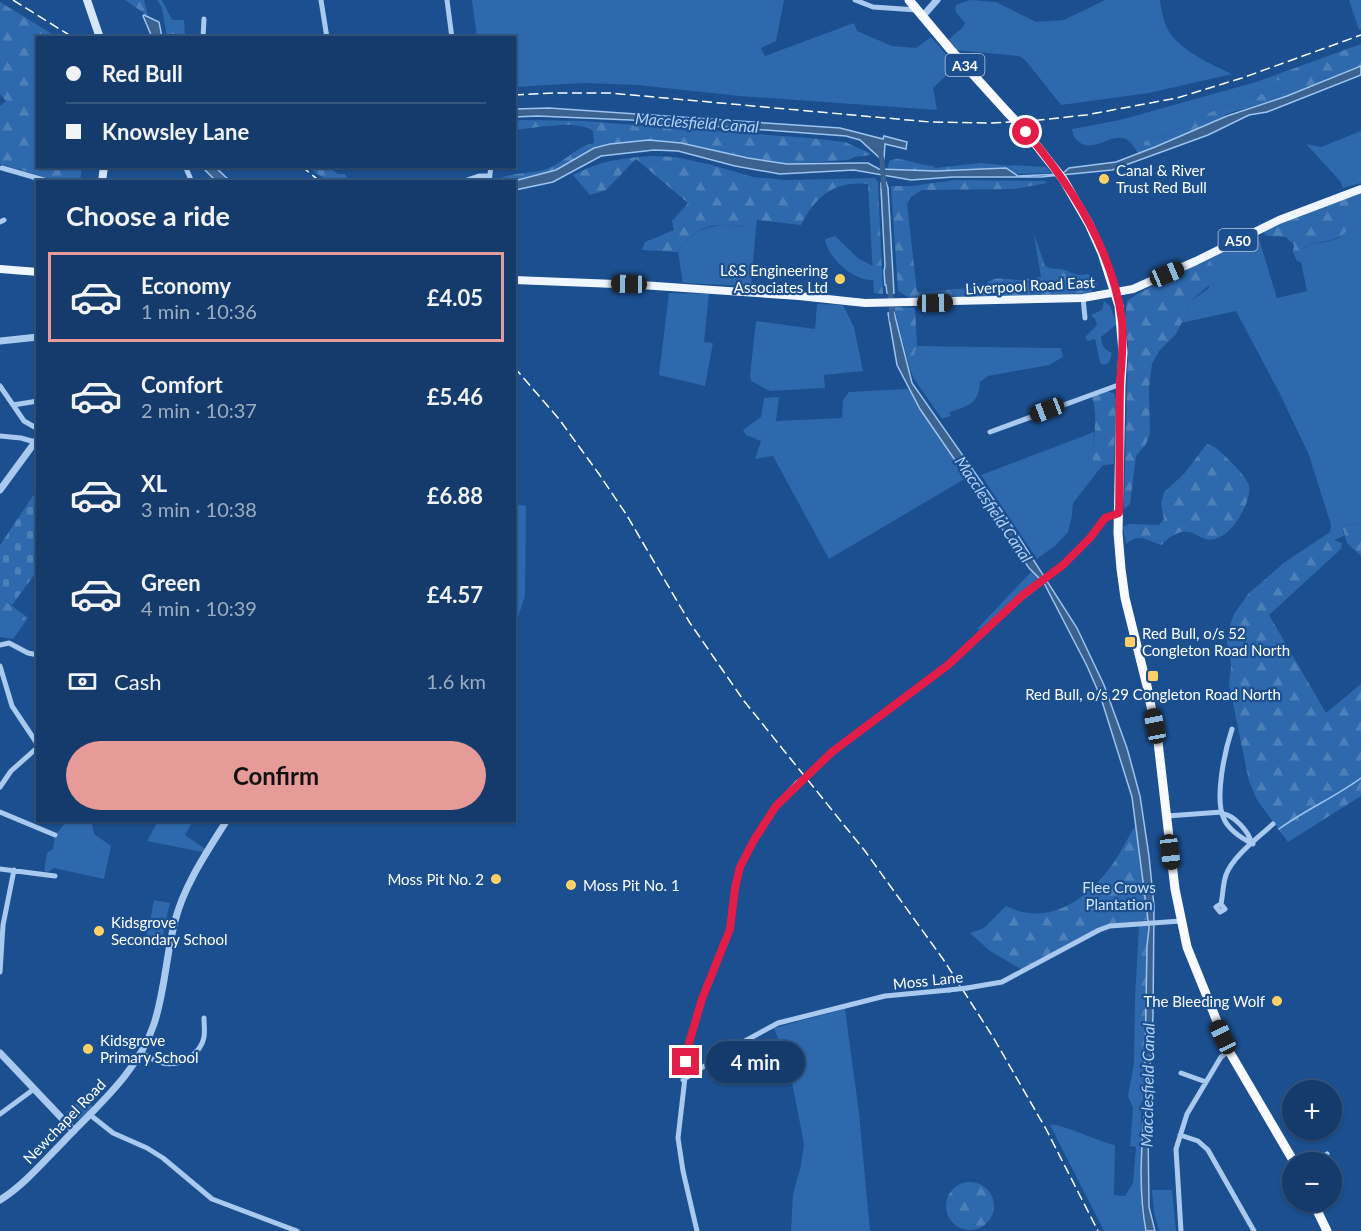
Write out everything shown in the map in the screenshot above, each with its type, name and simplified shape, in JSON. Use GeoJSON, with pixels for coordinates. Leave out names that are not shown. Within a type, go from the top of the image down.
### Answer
{"type":"FeatureCollection","features":[{"type":"Feature","properties":{"kind":"highway","name":"A34"},"geometry":{"type":"LineString","coordinates":[[909,0],[1026,132],[1063,179],[1084,214],[1102,253],[1116,293],[1122,322],[1123,352],[1120,384],[1118,532],[1125,598],[1149,692],[1158,742],[1175,889],[1181,921],[1197,975],[1229,1051],[1288,1152]]}},
{"type":"Feature","properties":{"kind":"highway"},"geometry":{"type":"LineString","coordinates":[[1318,1212],[1327,1231]]}},
{"type":"Feature","properties":{"kind":"main road"},"geometry":{"type":"LineString","coordinates":[[87,0],[99,36]]}},
{"type":"Feature","properties":{"kind":"main road","name":"A50"},"geometry":{"type":"LineString","coordinates":[[1116,293],[1133,289],[1196,261],[1279,220],[1361,189]]}},
{"type":"Feature","properties":{"kind":"main road"},"geometry":{"type":"LineString","coordinates":[[0,269],[36,272]]}},
{"type":"Feature","properties":{"kind":"main road","name":"Liverpool Road East"},"geometry":{"type":"LineString","coordinates":[[516,280],[641,285],[865,303],[1083,298],[1116,293]]}},
{"type":"Feature","properties":{"kind":"street"},"geometry":{"type":"LineString","coordinates":[[321,0],[327,36]]}},
{"type":"Feature","properties":{"kind":"street"},"geometry":{"type":"LineString","coordinates":[[447,0],[452,36]]}},
{"type":"Feature","properties":{"kind":"street"},"geometry":{"type":"LineString","coordinates":[[855,0],[873,7],[919,13],[937,0]]}},
{"type":"Feature","properties":{"kind":"street"},"geometry":{"type":"LineString","coordinates":[[203,36],[204,19]]}},
{"type":"Feature","properties":{"kind":"street"},"geometry":{"type":"LineString","coordinates":[[2,168],[44,180]]}},
{"type":"Feature","properties":{"kind":"street"},"geometry":{"type":"LineString","coordinates":[[467,180],[479,176],[489,179]]}},
{"type":"Feature","properties":{"kind":"street"},"geometry":{"type":"LineString","coordinates":[[1083,298],[1085,318]]}},
{"type":"Feature","properties":{"kind":"street"},"geometry":{"type":"LineString","coordinates":[[0,341],[36,337]]}},
{"type":"Feature","properties":{"kind":"street"},"geometry":{"type":"LineString","coordinates":[[990,432],[1120,384]]}},
{"type":"Feature","properties":{"kind":"street"},"geometry":{"type":"LineString","coordinates":[[0,386],[24,421],[36,428]]}},
{"type":"Feature","properties":{"kind":"street"},"geometry":{"type":"LineString","coordinates":[[13,405],[36,401]]}},
{"type":"Feature","properties":{"kind":"street"},"geometry":{"type":"LineString","coordinates":[[0,436],[36,440],[1,487]]}},
{"type":"Feature","properties":{"kind":"street"},"geometry":{"type":"LineString","coordinates":[[697,1231],[678,1138],[683,1080],[689,1043],[702,999],[730,929],[740,867],[754,840],[776,806],[797,783],[850,737],[948,665],[1004,612],[1048,577],[1090,538],[1105,518],[1119,513]]}},
{"type":"Feature","properties":{"kind":"street"},"geometry":{"type":"LineString","coordinates":[[0,645],[9,643],[36,655]]}},
{"type":"Feature","properties":{"kind":"street"},"geometry":{"type":"LineString","coordinates":[[0,666],[12,706],[36,743]]}},
{"type":"Feature","properties":{"kind":"street"},"geometry":{"type":"LineString","coordinates":[[1232,729],[1222,776],[1221,802],[1224,819],[1245,841],[1252,843]]}},
{"type":"Feature","properties":{"kind":"street"},"geometry":{"type":"LineString","coordinates":[[0,787],[17,765],[36,748]]}},
{"type":"Feature","properties":{"kind":"street"},"geometry":{"type":"LineString","coordinates":[[0,812],[55,835]]}},
{"type":"Feature","properties":{"kind":"street"},"geometry":{"type":"LineString","coordinates":[[1167,816],[1223,813]]}},
{"type":"Feature","properties":{"kind":"street","name":"Newchapel Road"},"geometry":{"type":"LineString","coordinates":[[0,1200],[25,1181],[115,1089],[141,1053],[154,1024],[175,919],[200,866],[226,822]]}},
{"type":"Feature","properties":{"kind":"street"},"geometry":{"type":"LineString","coordinates":[[1221,904],[1226,874],[1238,857],[1273,824]]}},
{"type":"Feature","properties":{"kind":"street"},"geometry":{"type":"LineString","coordinates":[[0,869],[55,876]]}},
{"type":"Feature","properties":{"kind":"street"},"geometry":{"type":"LineString","coordinates":[[0,972],[3,925],[14,870]]}},
{"type":"Feature","properties":{"kind":"street","name":"Moss Lane"},"geometry":{"type":"LineString","coordinates":[[683,1080],[732,1048],[778,1023],[885,996],[1002,982],[1110,926],[1181,921]]}},
{"type":"Feature","properties":{"kind":"street"},"geometry":{"type":"LineString","coordinates":[[141,1053],[163,1063],[176,1063],[188,1058],[200,1048],[204,1038],[204,1016]]}},
{"type":"Feature","properties":{"kind":"street"},"geometry":{"type":"LineString","coordinates":[[1181,1231],[1176,1149],[1187,1114],[1221,1057],[1229,1051]]}},
{"type":"Feature","properties":{"kind":"street"},"geometry":{"type":"LineString","coordinates":[[0,1053],[74,1131]]}},
{"type":"Feature","properties":{"kind":"street"},"geometry":{"type":"LineString","coordinates":[[1182,1073],[1206,1082]]}},
{"type":"Feature","properties":{"kind":"street"},"geometry":{"type":"LineString","coordinates":[[0,1114],[34,1089]]}},
{"type":"Feature","properties":{"kind":"street"},"geometry":{"type":"LineString","coordinates":[[89,1114],[113,1133],[163,1158],[212,1199],[297,1231]]}},
{"type":"Feature","properties":{"kind":"street"},"geometry":{"type":"LineString","coordinates":[[1180,1135],[1198,1141],[1208,1150],[1254,1231]]}},
{"type":"Feature","properties":{"kind":"green space"},"geometry":{"type":"Polygon","coordinates":[[[125,0],[144,0],[148,15],[144,15],[125,0]]]}},
{"type":"Feature","properties":{"kind":"green space"},"geometry":{"type":"Polygon","coordinates":[[[157,0],[162,0],[172,20],[184,20],[185,36],[167,36],[162,8],[157,0]]]}},
{"type":"Feature","properties":{"kind":"green space"},"geometry":{"type":"Polygon","coordinates":[[[472,0],[784,0],[776,41],[761,48],[765,56],[854,23],[857,31],[892,46],[916,48],[931,37],[956,66],[933,88],[937,110],[740,96],[637,85],[584,83],[516,87],[516,36],[477,36],[472,0]]]}},
{"type":"Feature","properties":{"kind":"green space"},"geometry":{"type":"Polygon","coordinates":[[[970,0],[996,2],[1036,22],[1064,20],[1105,0],[1160,0],[1162,14],[1172,36],[1196,56],[1232,74],[1149,93],[1061,105],[1026,61],[1019,56],[956,50],[948,40],[965,23],[955,11],[956,5],[970,0]]]}},
{"type":"Feature","properties":{"kind":"green space"},"geometry":{"type":"Polygon","coordinates":[[[1349,0],[1361,0],[1361,29],[1359,30],[1349,0]]]}},
{"type":"Feature","properties":{"kind":"green space"},"geometry":{"type":"Polygon","coordinates":[[[0,2],[55,36],[36,36],[36,168],[82,168],[80,180],[56,180],[0,164],[0,106],[6,101],[0,94],[0,2]]]}},
{"type":"Feature","properties":{"kind":"green space"},"geometry":{"type":"Polygon","coordinates":[[[1361,44],[1361,66],[1287,96],[1226,114],[1222,118],[1144,152],[1144,142],[1152,138],[1176,131],[1196,118],[1241,100],[1280,89],[1314,71],[1265,84],[1256,82],[1361,44]]]}},
{"type":"Feature","properties":{"kind":"green space"},"geometry":{"type":"Polygon","coordinates":[[[1315,71],[1280,89],[1241,100],[1196,118],[1176,131],[1152,138],[1144,142],[1144,152],[1138,154],[1131,143],[1124,139],[1117,138],[1086,145],[1077,141],[1073,133],[1072,129],[1120,120],[1256,82],[1265,83],[1315,71]]]}},
{"type":"Feature","properties":{"kind":"green space"},"geometry":{"type":"Polygon","coordinates":[[[516,121],[583,121],[810,138],[845,142],[870,155],[848,160],[787,164],[681,143],[649,140],[610,144],[580,155],[547,174],[515,180],[496,180],[549,168],[582,147],[594,143],[593,131],[586,127],[556,125],[516,130],[516,121]]]}},
{"type":"Feature","properties":{"kind":"green space"},"geometry":{"type":"Polygon","coordinates":[[[1361,131],[1361,183],[1343,188],[1340,181],[1306,144],[1321,147],[1361,131]]]}},
{"type":"Feature","properties":{"kind":"green space"},"geometry":{"type":"Polygon","coordinates":[[[651,156],[675,157],[753,177],[785,180],[875,178],[878,182],[883,294],[874,293],[868,184],[845,185],[827,192],[813,206],[801,225],[757,220],[756,228],[712,226],[695,233],[678,252],[642,250],[645,242],[674,230],[672,221],[688,203],[636,159],[606,190],[590,195],[573,175],[610,161],[651,156]]]}},
{"type":"Feature","properties":{"kind":"green space"},"geometry":{"type":"Polygon","coordinates":[[[897,159],[935,168],[981,163],[1010,166],[1014,173],[1006,168],[936,171],[887,169],[890,160],[897,159]]]}},
{"type":"Feature","properties":{"kind":"green space"},"geometry":{"type":"Polygon","coordinates":[[[1010,165],[1046,167],[1051,173],[1018,174],[1014,173],[1010,165]]]}},
{"type":"Feature","properties":{"kind":"green space"},"geometry":{"type":"Polygon","coordinates":[[[309,168],[330,168],[338,174],[345,174],[348,180],[326,180],[309,168]]]}},
{"type":"Feature","properties":{"kind":"green space"},"geometry":{"type":"Polygon","coordinates":[[[955,180],[1045,181],[1047,183],[1015,189],[922,190],[911,197],[907,204],[917,292],[983,287],[995,279],[1021,280],[1041,277],[1034,234],[1045,266],[1076,274],[1088,274],[1095,279],[1097,285],[1090,293],[913,300],[898,291],[891,186],[911,186],[955,180]]]}},
{"type":"Feature","properties":{"kind":"green space"},"geometry":{"type":"Polygon","coordinates":[[[1361,193],[1361,212],[1357,214],[1347,231],[1331,240],[1305,247],[1301,250],[1301,262],[1297,261],[1293,252],[1294,245],[1286,237],[1264,234],[1265,230],[1289,219],[1361,193]]]}},
{"type":"Feature","properties":{"kind":"green space"},"geometry":{"type":"Polygon","coordinates":[[[1361,212],[1361,523],[1342,526],[1344,536],[1334,540],[1309,455],[1236,311],[1181,323],[1189,302],[1209,288],[1208,258],[1253,235],[1258,236],[1277,298],[1307,291],[1301,250],[1343,235],[1356,214],[1361,212]]]}},
{"type":"Feature","properties":{"kind":"green space"},"geometry":{"type":"Polygon","coordinates":[[[722,225],[756,228],[751,286],[683,283],[678,252],[696,232],[722,225]]]}},
{"type":"Feature","properties":{"kind":"green space"},"geometry":{"type":"Polygon","coordinates":[[[835,236],[859,259],[873,266],[873,280],[850,273],[836,261],[825,239],[835,236]]]}},
{"type":"Feature","properties":{"kind":"green space"},"geometry":{"type":"Polygon","coordinates":[[[1208,258],[1214,268],[1213,282],[1189,302],[1176,334],[1159,351],[1152,364],[1149,388],[1150,434],[1146,444],[1136,456],[1130,504],[1124,509],[1127,301],[1208,258]]]}},
{"type":"Feature","properties":{"kind":"green space"},"geometry":{"type":"Polygon","coordinates":[[[669,293],[709,294],[704,342],[713,343],[705,386],[659,375],[669,293]]]}},
{"type":"Feature","properties":{"kind":"green space"},"geometry":{"type":"Polygon","coordinates":[[[1104,301],[1110,306],[1117,324],[1101,337],[1104,347],[1112,353],[1109,363],[1103,365],[1100,362],[1095,339],[1088,341],[1085,337],[1097,325],[1091,315],[1102,310],[1104,301]]]}},
{"type":"Feature","properties":{"kind":"green space"},"geometry":{"type":"Polygon","coordinates":[[[817,304],[843,305],[854,327],[863,371],[824,375],[825,388],[770,391],[751,381],[756,321],[815,329],[817,304]]]}},
{"type":"Feature","properties":{"kind":"green space"},"geometry":{"type":"Polygon","coordinates":[[[894,307],[915,308],[917,346],[910,369],[894,307]]]}},
{"type":"Feature","properties":{"kind":"green space"},"geometry":{"type":"Polygon","coordinates":[[[917,346],[1061,348],[1063,357],[1049,365],[988,376],[980,382],[975,400],[962,408],[949,412],[951,416],[942,419],[914,379],[910,369],[917,346]]]}},
{"type":"Feature","properties":{"kind":"green space"},"geometry":{"type":"Polygon","coordinates":[[[907,389],[911,391],[920,409],[968,477],[829,559],[773,456],[755,459],[761,441],[746,435],[743,430],[761,417],[764,398],[779,397],[776,421],[842,418],[843,400],[849,392],[907,389]]]}},
{"type":"Feature","properties":{"kind":"green space"},"geometry":{"type":"Polygon","coordinates":[[[1106,391],[1114,393],[1116,400],[1114,464],[1103,465],[1098,471],[1093,465],[1095,422],[1092,397],[1106,391]]]}},
{"type":"Feature","properties":{"kind":"green space"},"geometry":{"type":"Polygon","coordinates":[[[1094,432],[1093,465],[1098,471],[1073,503],[1068,532],[1056,545],[1037,559],[981,475],[1094,432]]]}},
{"type":"Feature","properties":{"kind":"green space"},"geometry":{"type":"Polygon","coordinates":[[[1207,444],[1223,454],[1245,478],[1249,486],[1245,507],[1231,529],[1211,540],[1186,531],[1174,535],[1162,545],[1140,538],[1126,544],[1123,527],[1129,524],[1159,525],[1164,519],[1161,504],[1164,492],[1183,475],[1207,444]]]}},
{"type":"Feature","properties":{"kind":"green space"},"geometry":{"type":"Polygon","coordinates":[[[36,491],[36,572],[12,605],[0,597],[0,545],[36,491]]]}},
{"type":"Feature","properties":{"kind":"green space"},"geometry":{"type":"Polygon","coordinates":[[[516,504],[526,506],[525,596],[516,623],[516,504]]]}},
{"type":"Feature","properties":{"kind":"green space"},"geometry":{"type":"Polygon","coordinates":[[[1361,523],[1361,556],[1347,543],[1342,526],[1361,523]]]}},
{"type":"Feature","properties":{"kind":"green space"},"geometry":{"type":"Polygon","coordinates":[[[1330,532],[1334,535],[1334,540],[1342,543],[1341,549],[1269,615],[1326,713],[1361,684],[1361,796],[1288,842],[1257,800],[1249,781],[1229,684],[1231,667],[1227,643],[1229,628],[1234,614],[1248,594],[1285,562],[1330,532]]]}},
{"type":"Feature","properties":{"kind":"green space"},"geometry":{"type":"Polygon","coordinates":[[[1032,571],[1041,579],[1014,599],[981,630],[977,629],[1032,571]]]}},
{"type":"Feature","properties":{"kind":"green space"},"geometry":{"type":"Polygon","coordinates":[[[0,597],[28,618],[13,639],[0,637],[0,597]]]}},
{"type":"Feature","properties":{"kind":"green space"},"geometry":{"type":"Polygon","coordinates":[[[0,597],[28,618],[22,621],[0,619],[0,597]]]}},
{"type":"Feature","properties":{"kind":"green space"},"geometry":{"type":"Polygon","coordinates":[[[66,822],[93,822],[94,834],[111,846],[104,879],[54,868],[48,872],[44,871],[47,853],[53,849],[55,835],[66,822]]]}},
{"type":"Feature","properties":{"kind":"green space"},"geometry":{"type":"Polygon","coordinates":[[[73,822],[85,822],[78,832],[66,830],[73,822]]]}},
{"type":"Feature","properties":{"kind":"green space"},"geometry":{"type":"Polygon","coordinates":[[[157,822],[192,822],[185,835],[208,851],[207,853],[147,841],[157,822]]]}},
{"type":"Feature","properties":{"kind":"green space","name":"Flee Crows Plantation"},"geometry":{"type":"Polygon","coordinates":[[[1136,825],[1148,920],[1112,924],[1021,969],[990,951],[970,933],[984,928],[1006,906],[1022,912],[1037,913],[1051,911],[1079,899],[1102,878],[1136,825]]]}},
{"type":"Feature","properties":{"kind":"green space"},"geometry":{"type":"Polygon","coordinates":[[[154,900],[170,903],[165,924],[150,921],[154,900]]]}},
{"type":"Feature","properties":{"kind":"green space"},"geometry":{"type":"Polygon","coordinates":[[[149,924],[165,927],[160,948],[144,945],[149,924]]]}},
{"type":"Feature","properties":{"kind":"green space"},"geometry":{"type":"Polygon","coordinates":[[[1148,925],[1145,1064],[1147,1074],[1134,1063],[1139,926],[1148,925]]]}},
{"type":"Feature","properties":{"kind":"green space"},"geometry":{"type":"Polygon","coordinates":[[[845,1009],[859,1113],[870,1231],[791,1231],[793,1195],[804,1144],[789,1067],[774,1028],[845,1009]]]}},
{"type":"Feature","properties":{"kind":"green space"},"geometry":{"type":"Polygon","coordinates":[[[1134,1063],[1147,1074],[1146,1094],[1141,1104],[1142,1212],[1146,1231],[1104,1231],[1050,1125],[1063,1127],[1115,1145],[1114,1195],[1125,1196],[1133,1183],[1136,1147],[1130,1146],[1133,1108],[1128,1096],[1134,1063]]]}},
{"type":"Feature","properties":{"kind":"green space"},"geometry":{"type":"Polygon","coordinates":[[[83,1097],[93,1107],[80,1119],[72,1120],[66,1112],[83,1097]]]}},
{"type":"Feature","properties":{"kind":"green space"},"geometry":{"type":"Polygon","coordinates":[[[970,1182],[987,1189],[994,1206],[987,1223],[970,1230],[953,1223],[946,1206],[953,1189],[970,1182]]]}},
{"type":"Feature","properties":{"kind":"green space"},"geometry":{"type":"Polygon","coordinates":[[[1152,1190],[1172,1190],[1176,1231],[1159,1231],[1152,1190]]]}},
{"type":"Feature","properties":{"kind":"water"},"geometry":{"type":"Polygon","coordinates":[[[143,16],[159,22],[162,36],[152,36],[143,16]]]}},
{"type":"Feature","properties":{"kind":"water"},"geometry":{"type":"Polygon","coordinates":[[[1361,66],[1361,75],[1267,112],[1249,115],[1208,135],[1112,170],[1041,177],[953,177],[911,180],[854,170],[780,174],[735,166],[678,151],[654,150],[601,156],[553,182],[516,190],[516,180],[556,170],[594,148],[649,140],[681,143],[787,164],[868,163],[879,169],[936,171],[1006,168],[1018,176],[1062,174],[1069,168],[1116,162],[1227,116],[1287,96],[1361,66]]]}},
{"type":"Feature","properties":{"kind":"water"},"geometry":{"type":"Polygon","coordinates":[[[549,108],[840,128],[883,139],[884,136],[907,142],[906,149],[885,144],[882,160],[860,140],[846,136],[631,120],[516,117],[516,109],[549,108]]]}},
{"type":"Feature","properties":{"kind":"water"},"geometry":{"type":"Polygon","coordinates":[[[203,168],[216,168],[229,180],[215,180],[203,168]]]}},
{"type":"Feature","properties":{"kind":"water"},"geometry":{"type":"Polygon","coordinates":[[[884,181],[888,188],[894,293],[887,293],[885,285],[881,189],[881,183],[884,181]]]}},
{"type":"Feature","properties":{"kind":"water"},"geometry":{"type":"Polygon","coordinates":[[[894,312],[912,383],[1008,520],[1077,628],[1104,685],[1127,748],[1140,796],[1154,906],[1153,1016],[1146,1129],[1148,1131],[1149,1207],[1155,1231],[1146,1231],[1143,1211],[1142,1152],[1147,1074],[1145,1064],[1149,928],[1132,797],[1101,698],[1044,583],[1029,568],[920,409],[897,365],[888,313],[894,312]]]}},
{"type":"Feature","properties":{"kind":"waterway","name":"Macclesfield Canal"},"geometry":{"type":"LineString","coordinates":[[880,153],[884,188]]}},
{"type":"Feature","properties":{"kind":"waterway","name":"Macclesfield Canal"},"geometry":{"type":"LineString","coordinates":[[890,288],[892,320]]}},
{"type":"Feature","properties":{"kind":"waterway"},"geometry":{"type":"LineString","coordinates":[[1279,829],[1361,778]]}},
{"type":"Feature","properties":{"kind":"railway"},"geometry":{"type":"LineString","coordinates":[[13,0],[71,36]]}},
{"type":"Feature","properties":{"kind":"railway"},"geometry":{"type":"LineString","coordinates":[[516,95],[610,93],[930,122],[992,123],[1039,120],[1086,115],[1177,98],[1242,78],[1361,35]]}},
{"type":"Feature","properties":{"kind":"railway"},"geometry":{"type":"LineString","coordinates":[[304,168],[318,180]]}},
{"type":"Feature","properties":{"kind":"railway"},"geometry":{"type":"LineString","coordinates":[[516,369],[559,419],[599,474],[626,514],[690,623],[744,701],[865,851],[943,959],[993,1037],[1046,1129],[1098,1231]]}},
{"type":"Feature","properties":{"kind":"place","name":"Canal & River Trust Red Bull"},"geometry":{"type":"Point","coordinates":[1104,179]}},
{"type":"Feature","properties":{"kind":"place","name":"L&S Engineering Associates Ltd"},"geometry":{"type":"Point","coordinates":[840,279]}},
{"type":"Feature","properties":{"kind":"place","name":"Red Bull, o/s 52 Congleton Road North"},"geometry":{"type":"Point","coordinates":[1130,642]}},
{"type":"Feature","properties":{"kind":"place","name":"Red Bull, o/s 29 Congleton Road North"},"geometry":{"type":"Point","coordinates":[1153,676]}},
{"type":"Feature","properties":{"kind":"place","name":"Moss Pit No. 2"},"geometry":{"type":"Point","coordinates":[496,879]}},
{"type":"Feature","properties":{"kind":"place","name":"Moss Pit No. 1"},"geometry":{"type":"Point","coordinates":[571,885]}},
{"type":"Feature","properties":{"kind":"place","name":"Kidsgrove Secondary School"},"geometry":{"type":"Point","coordinates":[99,931]}},
{"type":"Feature","properties":{"kind":"place","name":"The Bleeding Wolf"},"geometry":{"type":"Point","coordinates":[1277,1001]}},
{"type":"Feature","properties":{"kind":"place","name":"Kidsgrove Primary School"},"geometry":{"type":"Point","coordinates":[88,1049]}},
{"type":"Feature","properties":{"kind":"route"},"geometry":{"type":"LineString","coordinates":[[686,1062],[702,999],[730,929],[740,867],[776,806],[797,783],[832,752],[948,665],[1023,595],[1063,565],[1090,538],[1105,518],[1119,513],[1120,384],[1123,352],[1119,306],[1111,277],[1089,224],[1063,179],[1026,132]]}}]}
